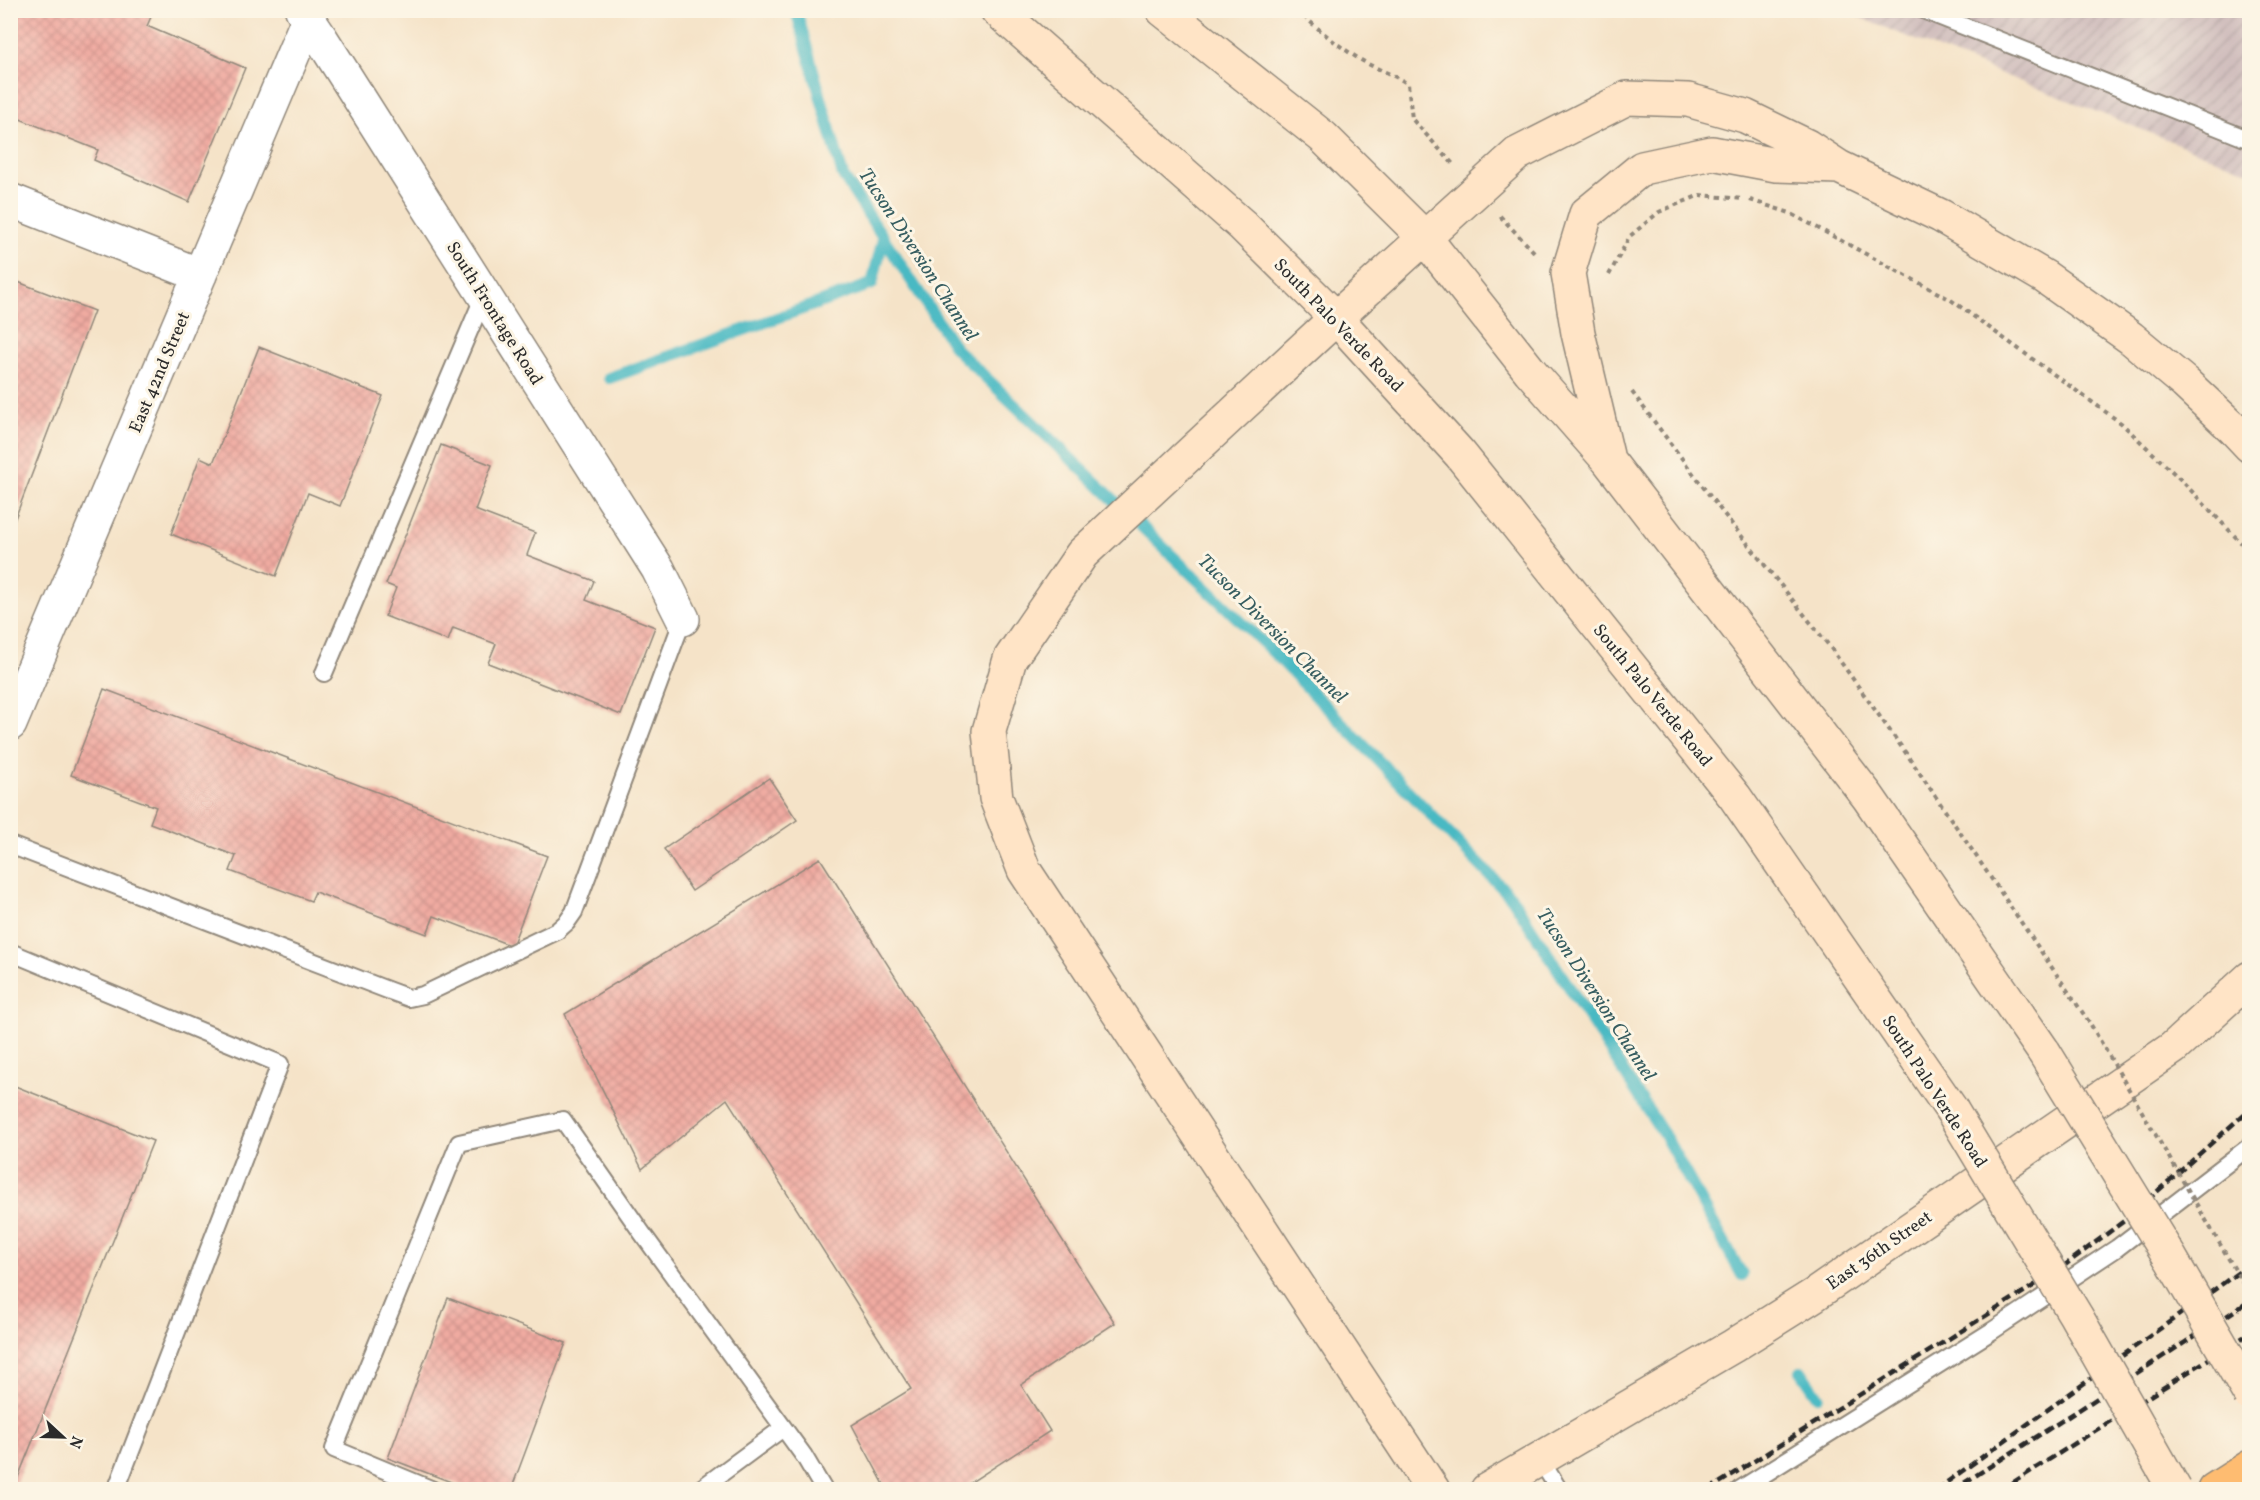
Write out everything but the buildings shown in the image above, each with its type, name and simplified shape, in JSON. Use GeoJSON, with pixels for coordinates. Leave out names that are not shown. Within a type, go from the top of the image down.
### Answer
{"type":"FeatureCollection","features":[{"type":"Feature","properties":{"kind":"main road","name":"South Palo Verde Road"},"geometry":{"type":"LineString","coordinates":[[997,10],[1242,225],[1336,318],[1460,454],[1735,797],[1951,1109],[2076,1316],[2175,1490]]}},
{"type":"Feature","properties":{"kind":"main road"},"geometry":{"type":"LineString","coordinates":[[1163,10],[1323,137],[1425,238],[1530,371],[1608,460],[1868,797],[2044,1052],[2171,1259],[2250,1395]]}},
{"type":"Feature","properties":{"kind":"main road"},"geometry":{"type":"LineString","coordinates":[[1433,1490],[1024,870],[996,798],[988,731],[1010,659],[1082,554],[1517,154],[1627,98],[1688,100],[1745,116],[1807,146],[1839,167],[1941,216],[2045,277],[2131,338],[2193,390],[2250,446]]}},
{"type":"Feature","properties":{"kind":"main road"},"geometry":{"type":"LineString","coordinates":[[1608,460],[1578,333],[1568,273],[1586,214],[1642,168],[1712,153],[1776,165],[1839,167]]}},
{"type":"Feature","properties":{"kind":"main road","name":"East 36th Street"},"geometry":{"type":"LineString","coordinates":[[1487,1490],[1732,1346],[1814,1295],[2173,1048],[2250,978]]}},
{"type":"Feature","properties":{"kind":"main road"},"geometry":{"type":"LineString","coordinates":[[2214,1490],[2250,1467]]}},
{"type":"Feature","properties":{"kind":"street","name":"East 42nd Street"},"geometry":{"type":"LineString","coordinates":[[10,724],[200,275],[305,15]]}},
{"type":"Feature","properties":{"kind":"street","name":"South Frontage Road"},"geometry":{"type":"LineString","coordinates":[[305,15],[658,569],[683,619]]}},
{"type":"Feature","properties":{"kind":"street"},"geometry":{"type":"LineString","coordinates":[[10,200],[200,275]]}},
{"type":"Feature","properties":{"kind":"lane"},"geometry":{"type":"LineString","coordinates":[[1923,10],[2250,140]]}},
{"type":"Feature","properties":{"kind":"lane"},"geometry":{"type":"LineString","coordinates":[[324,673],[484,296]]}},
{"type":"Feature","properties":{"kind":"lane"},"geometry":{"type":"LineString","coordinates":[[10,845],[390,992],[409,998],[423,995],[557,931],[574,912],[683,619]]}},
{"type":"Feature","properties":{"kind":"lane"},"geometry":{"type":"LineString","coordinates":[[10,952],[280,1064],[116,1490]]}},
{"type":"Feature","properties":{"kind":"lane"},"geometry":{"type":"LineString","coordinates":[[433,1490],[334,1449],[459,1143],[563,1120],[804,1456],[824,1490]]}},
{"type":"Feature","properties":{"kind":"lane"},"geometry":{"type":"LineString","coordinates":[[1739,1490],[1992,1331],[2117,1248],[2250,1146]]}},
{"type":"Feature","properties":{"kind":"lane"},"geometry":{"type":"LineString","coordinates":[[699,1490],[783,1428]]}},
{"type":"Feature","properties":{"kind":"lane"},"geometry":{"type":"LineString","coordinates":[[1540,1459],[1559,1490]]}},
{"type":"Feature","properties":{"kind":"path"},"geometry":{"type":"LineString","coordinates":[[1297,10],[1334,43],[1364,62],[1408,84],[1412,120]]}},
{"type":"Feature","properties":{"kind":"path"},"geometry":{"type":"LineString","coordinates":[[1607,284],[1609,273],[1630,236],[1659,213],[1700,195],[1747,199],[1790,213],[1951,300],[2121,423],[2179,478],[2250,552]]}},
{"type":"Feature","properties":{"kind":"path"},"geometry":{"type":"LineString","coordinates":[[1630,389],[1716,504],[1830,647],[1908,756],[2091,1025],[2250,1295]]}},
{"type":"Feature","properties":{"kind":"shaded area"},"geometry":{"type":"Polygon","coordinates":[[[1843,11],[2249,11],[2249,172],[1843,11]]]}},
{"type":"Feature","properties":{"kind":"waterway","name":"Tucson Diversion Channel"},"geometry":{"type":"LineString","coordinates":[[796,10],[843,176],[956,349],[1276,655],[1512,898],[1666,1138],[1742,1275]]}},
{"type":"Feature","properties":{"kind":"waterway"},"geometry":{"type":"LineString","coordinates":[[609,378],[872,284],[883,239]]}},
{"type":"Feature","properties":{"kind":"waterway"},"geometry":{"type":"LineString","coordinates":[[1801,1371],[1818,1396]]}},
{"type":"Feature","properties":{"kind":"railway"},"geometry":{"type":"LineString","coordinates":[[1708,1490],[2057,1271],[2124,1221],[2250,1109]]}},
{"type":"Feature","properties":{"kind":"railway"},"geometry":{"type":"LineString","coordinates":[[1936,1490],[2250,1264]]}},
{"type":"Feature","properties":{"kind":"railway"},"geometry":{"type":"LineString","coordinates":[[1953,1490],[2250,1301]]}},
{"type":"Feature","properties":{"kind":"railway"},"geometry":{"type":"LineString","coordinates":[[2001,1490],[2250,1333]]}}]}
